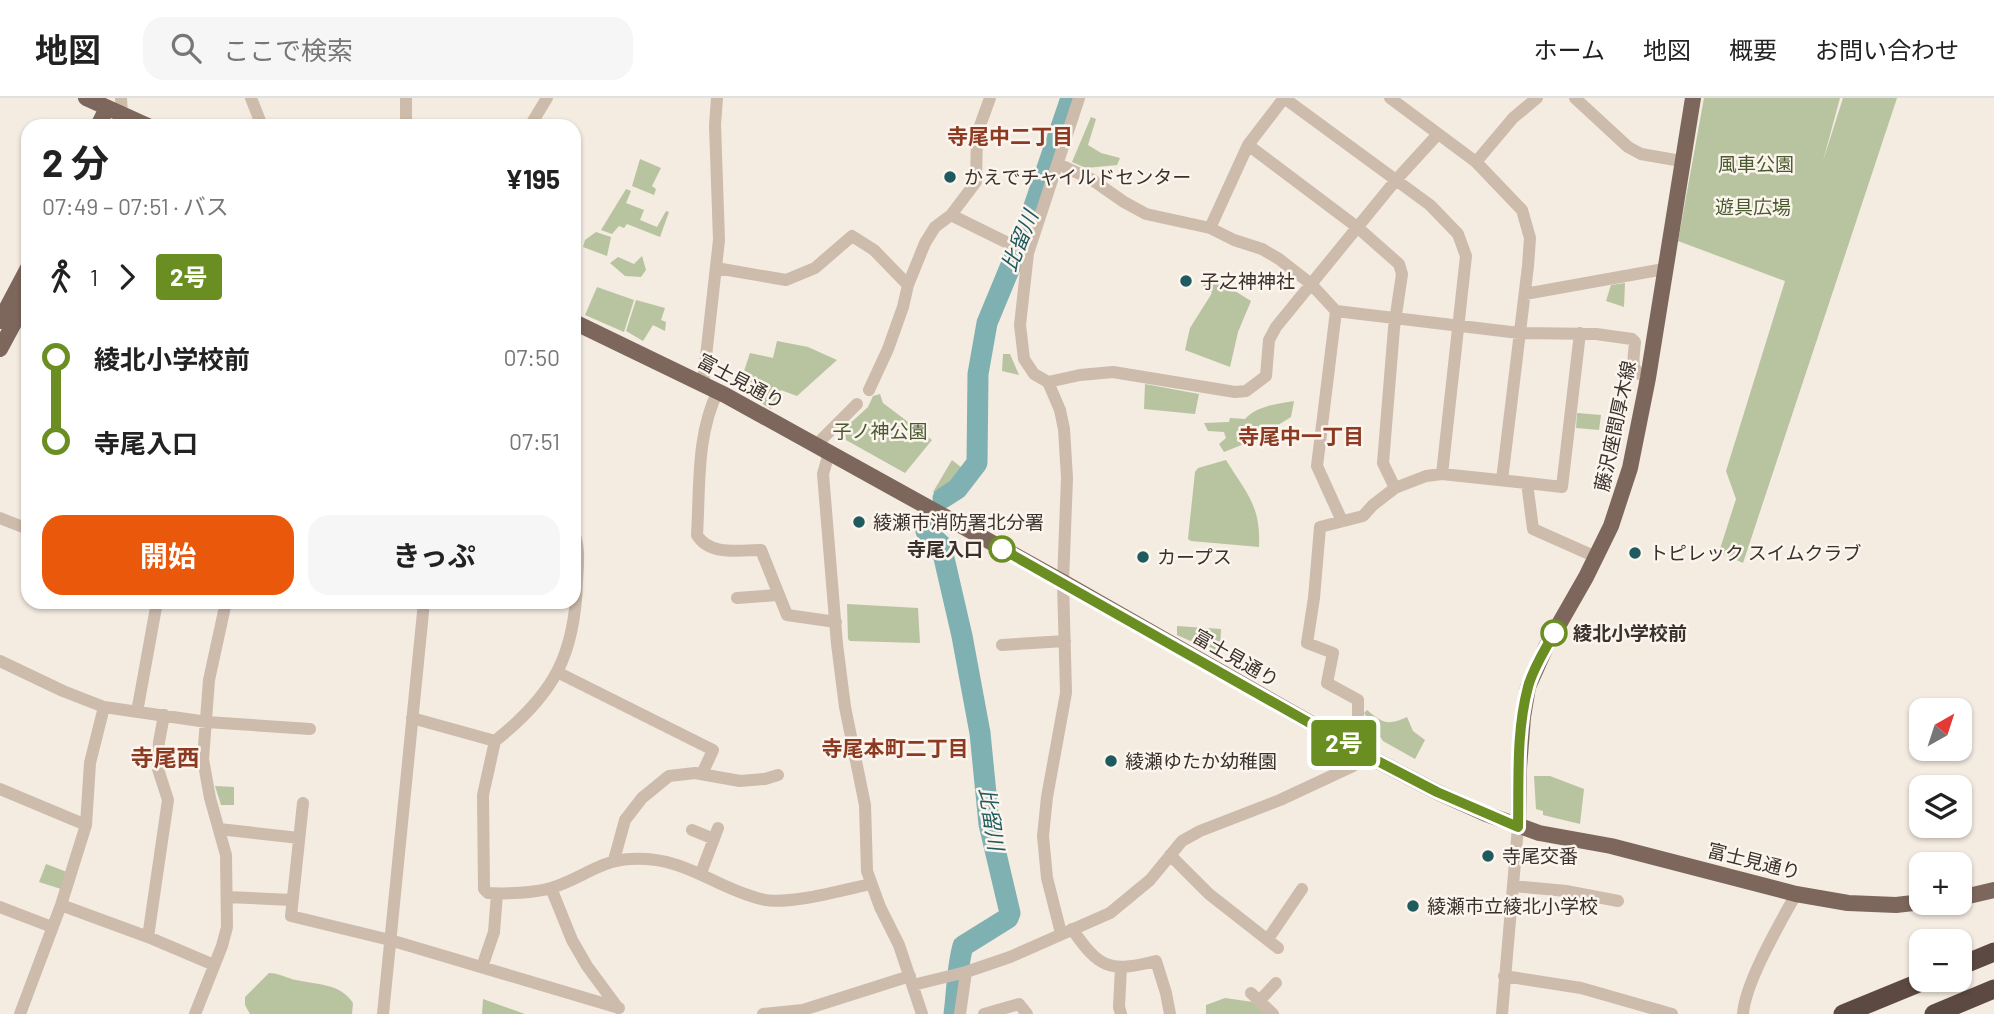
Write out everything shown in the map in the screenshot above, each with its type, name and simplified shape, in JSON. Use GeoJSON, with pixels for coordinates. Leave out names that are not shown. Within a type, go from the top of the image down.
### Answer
{"type":"FeatureCollection","features":[{"type":"Feature","properties":{"kind":"highway"},"geometry":{"type":"LineString","coordinates":[[1972,961],[1994,952]]}},
{"type":"Feature","properties":{"kind":"highway"},"geometry":{"type":"LineString","coordinates":[[1843,1014],[1909,987]]}},
{"type":"Feature","properties":{"kind":"highway"},"geometry":{"type":"LineString","coordinates":[[1934,1014],[1994,989]]}},
{"type":"Feature","properties":{"kind":"main road"},"geometry":{"type":"LineString","coordinates":[[86,98],[116,101]]}},
{"type":"Feature","properties":{"kind":"main road","name":"藤沢座間厚木線"},"geometry":{"type":"LineString","coordinates":[[1518,827],[1518,768],[1528,687],[1546,647],[1596,557],[1622,499],[1638,434],[1693,98]]}},
{"type":"Feature","properties":{"kind":"main road"},"geometry":{"type":"LineString","coordinates":[[116,101],[120,119]]}},
{"type":"Feature","properties":{"kind":"main road"},"geometry":{"type":"LineString","coordinates":[[103,119],[116,101]]}},
{"type":"Feature","properties":{"kind":"main road"},"geometry":{"type":"LineString","coordinates":[[0,321],[21,281]]}},
{"type":"Feature","properties":{"kind":"main road"},"geometry":{"type":"LineString","coordinates":[[0,349],[21,319]]}},
{"type":"Feature","properties":{"kind":"main road","name":"富士見通り"},"geometry":{"type":"LineString","coordinates":[[581,326],[718,391],[1063,582],[1368,756],[1437,792],[1518,827],[1539,833],[1611,846],[1796,894],[1848,903],[1909,904]]}},
{"type":"Feature","properties":{"kind":"main road"},"geometry":{"type":"LineString","coordinates":[[1972,895],[1994,890]]}},
{"type":"Feature","properties":{"kind":"street"},"geometry":{"type":"LineString","coordinates":[[251,98],[259,119]]}},
{"type":"Feature","properties":{"kind":"street"},"geometry":{"type":"LineString","coordinates":[[405,119],[406,98]]}},
{"type":"Feature","properties":{"kind":"street"},"geometry":{"type":"LineString","coordinates":[[534,119],[547,98]]}},
{"type":"Feature","properties":{"kind":"street"},"geometry":{"type":"LineString","coordinates":[[703,383],[719,240],[715,125],[717,98]]}},
{"type":"Feature","properties":{"kind":"street"},"geometry":{"type":"LineString","coordinates":[[869,390],[888,349],[908,285],[930,233],[951,215],[976,182],[978,134],[990,98]]}},
{"type":"Feature","properties":{"kind":"street"},"geometry":{"type":"LineString","coordinates":[[1079,98],[1058,164],[1020,249],[1020,325],[1024,359],[1034,374],[1048,382],[1060,410],[1067,478],[1063,582],[1066,693],[1046,797],[1043,836],[1047,878],[1067,931],[1098,961],[1108,966],[1121,967],[1156,961],[1170,1014]]}},
{"type":"Feature","properties":{"kind":"street"},"geometry":{"type":"LineString","coordinates":[[1210,229],[1248,145],[1284,98],[1430,205],[1458,234],[1466,256],[1442,474]]}},
{"type":"Feature","properties":{"kind":"street"},"geometry":{"type":"LineString","coordinates":[[1390,98],[1476,162],[1522,210],[1530,238],[1502,480]]}},
{"type":"Feature","properties":{"kind":"street"},"geometry":{"type":"LineString","coordinates":[[1476,162],[1513,118],[1536,98]]}},
{"type":"Feature","properties":{"kind":"street"},"geometry":{"type":"LineString","coordinates":[[1575,98],[1628,147],[1640,154],[1681,161]]}},
{"type":"Feature","properties":{"kind":"street"},"geometry":{"type":"LineString","coordinates":[[1048,382],[1113,372],[1235,392],[1246,391],[1266,376],[1269,340],[1276,327],[1396,180],[1438,134]]}},
{"type":"Feature","properties":{"kind":"street"},"geometry":{"type":"LineString","coordinates":[[1248,145],[1357,227],[1399,264],[1402,274],[1395,319],[1383,463],[1395,488]]}},
{"type":"Feature","properties":{"kind":"street"},"geometry":{"type":"LineString","coordinates":[[1058,164],[1091,179],[1146,214],[1210,229],[1262,249],[1311,284],[1336,311],[1519,333],[1580,333],[1632,339],[1635,342],[1634,369],[1638,375],[1648,378]]}},
{"type":"Feature","properties":{"kind":"street"},"geometry":{"type":"LineString","coordinates":[[951,215],[1020,249]]}},
{"type":"Feature","properties":{"kind":"street"},"geometry":{"type":"LineString","coordinates":[[716,268],[786,280],[815,268],[852,236],[874,250],[908,285]]}},
{"type":"Feature","properties":{"kind":"street"},"geometry":{"type":"LineString","coordinates":[[1525,294],[1664,269]]}},
{"type":"Feature","properties":{"kind":"street"},"geometry":{"type":"LineString","coordinates":[[1336,311],[1317,466],[1342,521]]}},
{"type":"Feature","properties":{"kind":"street"},"geometry":{"type":"LineString","coordinates":[[763,1014],[803,1010],[912,981],[961,973],[1010,957],[1110,913],[1150,880],[1182,841],[1199,831],[1280,800],[1353,766],[1368,756],[1373,743],[1358,719],[1358,700],[1327,683],[1333,653],[1307,643],[1320,527],[1363,516],[1395,488],[1426,476],[1442,474],[1562,486],[1580,333]]}},
{"type":"Feature","properties":{"kind":"street"},"geometry":{"type":"LineString","coordinates":[[718,391],[710,408],[698,476],[696,536],[701,543],[709,547],[761,550],[787,615],[836,622]]}},
{"type":"Feature","properties":{"kind":"street"},"geometry":{"type":"LineString","coordinates":[[857,404],[822,439],[845,707],[865,805],[866,855],[871,884],[900,945],[922,1014]]}},
{"type":"Feature","properties":{"kind":"street"},"geometry":{"type":"LineString","coordinates":[[1527,483],[1533,530],[1596,557]]}},
{"type":"Feature","properties":{"kind":"street"},"geometry":{"type":"LineString","coordinates":[[0,517],[21,525]]}},
{"type":"Feature","properties":{"kind":"street"},"geometry":{"type":"LineString","coordinates":[[737,598],[777,594]]}},
{"type":"Feature","properties":{"kind":"street"},"geometry":{"type":"LineString","coordinates":[[137,712],[157,609]]}},
{"type":"Feature","properties":{"kind":"street"},"geometry":{"type":"LineString","coordinates":[[195,1014],[225,937],[226,855],[210,798],[203,759],[209,680],[224,609]]}},
{"type":"Feature","properties":{"kind":"street"},"geometry":{"type":"LineString","coordinates":[[383,1014],[423,609]]}},
{"type":"Feature","properties":{"kind":"street"},"geometry":{"type":"LineString","coordinates":[[576,609],[572,635],[557,672],[530,708],[495,741],[483,795],[484,889],[488,893],[551,888],[614,860],[663,860],[701,873],[762,900],[781,901],[871,884]]}},
{"type":"Feature","properties":{"kind":"street"},"geometry":{"type":"LineString","coordinates":[[1002,645],[1065,641]]}},
{"type":"Feature","properties":{"kind":"street"},"geometry":{"type":"LineString","coordinates":[[1,666],[104,707],[207,722],[310,729]]}},
{"type":"Feature","properties":{"kind":"street"},"geometry":{"type":"LineString","coordinates":[[557,672],[713,750],[702,774]]}},
{"type":"Feature","properties":{"kind":"street"},"geometry":{"type":"LineString","coordinates":[[20,1014],[61,905],[86,825],[90,763],[104,707]]}},
{"type":"Feature","properties":{"kind":"street"},"geometry":{"type":"LineString","coordinates":[[148,937],[169,800],[158,769],[164,715]]}},
{"type":"Feature","properties":{"kind":"street"},"geometry":{"type":"LineString","coordinates":[[412,718],[495,741]]}},
{"type":"Feature","properties":{"kind":"street"},"geometry":{"type":"LineString","coordinates":[[614,860],[625,820],[642,798],[669,776],[702,774],[740,781],[778,775]]}},
{"type":"Feature","properties":{"kind":"street"},"geometry":{"type":"LineString","coordinates":[[0,789],[86,825]]}},
{"type":"Feature","properties":{"kind":"street"},"geometry":{"type":"LineString","coordinates":[[303,803],[291,916],[390,940],[621,1011]]}},
{"type":"Feature","properties":{"kind":"street"},"geometry":{"type":"LineString","coordinates":[[1502,1014],[1518,827]]}},
{"type":"Feature","properties":{"kind":"street"},"geometry":{"type":"LineString","coordinates":[[219,829],[299,838]]}},
{"type":"Feature","properties":{"kind":"street"},"geometry":{"type":"LineString","coordinates":[[692,831],[716,834],[701,873]]}},
{"type":"Feature","properties":{"kind":"street"},"geometry":{"type":"LineString","coordinates":[[1170,855],[1209,894],[1278,948]]}},
{"type":"Feature","properties":{"kind":"street"},"geometry":{"type":"LineString","coordinates":[[1514,886],[1566,891],[1618,901]]}},
{"type":"Feature","properties":{"kind":"street"},"geometry":{"type":"LineString","coordinates":[[551,888],[572,940],[587,966],[621,1011]]}},
{"type":"Feature","properties":{"kind":"street"},"geometry":{"type":"LineString","coordinates":[[1268,939],[1302,889]]}},
{"type":"Feature","properties":{"kind":"street"},"geometry":{"type":"LineString","coordinates":[[482,967],[494,932],[497,894]]}},
{"type":"Feature","properties":{"kind":"street"},"geometry":{"type":"LineString","coordinates":[[1743,1014],[1748,993],[1768,944],[1796,894]]}},
{"type":"Feature","properties":{"kind":"street"},"geometry":{"type":"LineString","coordinates":[[227,897],[292,900]]}},
{"type":"Feature","properties":{"kind":"street"},"geometry":{"type":"LineString","coordinates":[[61,905],[214,965]]}},
{"type":"Feature","properties":{"kind":"street"},"geometry":{"type":"LineString","coordinates":[[0,907],[52,927]]}},
{"type":"Feature","properties":{"kind":"street"},"geometry":{"type":"LineString","coordinates":[[1121,967],[1121,1014]]}},
{"type":"Feature","properties":{"kind":"street"},"geometry":{"type":"LineString","coordinates":[[960,1014],[961,973]]}},
{"type":"Feature","properties":{"kind":"street"},"geometry":{"type":"LineString","coordinates":[[1504,976],[1581,988],[1625,1007],[1672,1014]]}},
{"type":"Feature","properties":{"kind":"street"},"geometry":{"type":"LineString","coordinates":[[1273,1014],[1255,997],[1276,983]]}},
{"type":"Feature","properties":{"kind":"street"},"geometry":{"type":"LineString","coordinates":[[984,1014],[1020,1004],[1027,1014]]}},
{"type":"Feature","properties":{"kind":"green space"},"geometry":{"type":"Polygon","coordinates":[[[1704,98],[1840,98],[1823,161],[1843,98],[1897,98],[1743,563],[1719,552],[1736,499],[1726,471],[1785,281],[1678,241],[1704,98]]]}},
{"type":"Feature","properties":{"kind":"green space"},"geometry":{"type":"Polygon","coordinates":[[[1091,117],[1096,119],[1088,145],[1101,153],[1120,158],[1117,165],[1086,168],[1072,162],[1091,117]]]}},
{"type":"Feature","properties":{"kind":"green space"},"geometry":{"type":"Polygon","coordinates":[[[640,159],[661,168],[652,186],[656,189],[654,195],[632,186],[640,159]]]}},
{"type":"Feature","properties":{"kind":"green space"},"geometry":{"type":"Polygon","coordinates":[[[626,189],[631,191],[626,203],[644,210],[640,220],[657,227],[666,211],[669,212],[660,237],[627,224],[624,228],[619,226],[612,234],[601,230],[626,189]]]}},
{"type":"Feature","properties":{"kind":"green space"},"geometry":{"type":"Polygon","coordinates":[[[596,232],[611,237],[607,256],[583,247],[585,240],[596,232]]]}},
{"type":"Feature","properties":{"kind":"green space"},"geometry":{"type":"Polygon","coordinates":[[[642,256],[646,270],[641,277],[625,276],[610,263],[618,257],[634,264],[642,256]]]}},
{"type":"Feature","properties":{"kind":"green space"},"geometry":{"type":"Polygon","coordinates":[[[1209,275],[1251,301],[1238,332],[1230,367],[1185,350],[1190,328],[1212,293],[1203,286],[1209,275]]]}},
{"type":"Feature","properties":{"kind":"green space"},"geometry":{"type":"Polygon","coordinates":[[[1625,283],[1624,307],[1606,301],[1611,285],[1625,283]]]}},
{"type":"Feature","properties":{"kind":"green space"},"geometry":{"type":"Polygon","coordinates":[[[597,287],[634,300],[624,332],[585,315],[597,287]]]}},
{"type":"Feature","properties":{"kind":"green space"},"geometry":{"type":"Polygon","coordinates":[[[636,300],[665,308],[661,320],[666,322],[665,331],[653,325],[643,341],[626,331],[636,300]]]}},
{"type":"Feature","properties":{"kind":"green space"},"geometry":{"type":"Polygon","coordinates":[[[777,341],[808,347],[837,360],[797,396],[781,390],[771,409],[738,389],[750,353],[773,358],[777,341]]]}},
{"type":"Feature","properties":{"kind":"green space"},"geometry":{"type":"Polygon","coordinates":[[[1003,354],[1010,354],[1019,375],[1002,371],[1003,354]]]}},
{"type":"Feature","properties":{"kind":"green space"},"geometry":{"type":"Polygon","coordinates":[[[1145,384],[1199,394],[1195,414],[1144,409],[1145,384]]]}},
{"type":"Feature","properties":{"kind":"green space","name":"子ノ神公園"},"geometry":{"type":"Polygon","coordinates":[[[880,394],[883,403],[932,440],[905,473],[846,440],[844,429],[868,407],[873,396],[880,394]]]}},
{"type":"Feature","properties":{"kind":"green space"},"geometry":{"type":"Polygon","coordinates":[[[1294,401],[1291,417],[1254,440],[1224,452],[1219,444],[1226,438],[1224,432],[1208,431],[1204,423],[1229,422],[1230,418],[1245,419],[1261,408],[1294,401]]]}},
{"type":"Feature","properties":{"kind":"green space"},"geometry":{"type":"Polygon","coordinates":[[[1577,413],[1601,415],[1599,430],[1576,428],[1577,413]]]}},
{"type":"Feature","properties":{"kind":"green space"},"geometry":{"type":"Polygon","coordinates":[[[952,460],[966,471],[942,500],[933,492],[952,460]]]}},
{"type":"Feature","properties":{"kind":"green space"},"geometry":{"type":"Polygon","coordinates":[[[1226,460],[1255,510],[1259,547],[1188,539],[1195,472],[1198,468],[1226,460]]]}},
{"type":"Feature","properties":{"kind":"green space"},"geometry":{"type":"Polygon","coordinates":[[[847,604],[918,608],[920,643],[850,641],[847,604]]]}},
{"type":"Feature","properties":{"kind":"green space"},"geometry":{"type":"Polygon","coordinates":[[[1177,626],[1221,629],[1220,654],[1177,635],[1177,626]]]}},
{"type":"Feature","properties":{"kind":"green space"},"geometry":{"type":"Polygon","coordinates":[[[1367,710],[1386,722],[1407,717],[1413,731],[1425,740],[1415,759],[1383,741],[1364,713],[1367,710]]]}},
{"type":"Feature","properties":{"kind":"green space"},"geometry":{"type":"Polygon","coordinates":[[[1534,776],[1550,776],[1584,789],[1580,824],[1543,815],[1543,811],[1536,809],[1534,776]]]}},
{"type":"Feature","properties":{"kind":"green space"},"geometry":{"type":"Polygon","coordinates":[[[215,786],[234,787],[234,805],[221,805],[215,786]]]}},
{"type":"Feature","properties":{"kind":"green space"},"geometry":{"type":"Polygon","coordinates":[[[46,864],[67,872],[61,889],[39,882],[46,864]]]}},
{"type":"Feature","properties":{"kind":"green space"},"geometry":{"type":"Polygon","coordinates":[[[269,973],[335,988],[348,996],[353,1003],[352,1014],[250,1014],[245,1005],[245,997],[269,973]]]}},
{"type":"Feature","properties":{"kind":"green space"},"geometry":{"type":"Polygon","coordinates":[[[1225,998],[1253,1002],[1267,1014],[1206,1014],[1206,1005],[1225,998]]]}},
{"type":"Feature","properties":{"kind":"green space"},"geometry":{"type":"Polygon","coordinates":[[[483,999],[525,1014],[482,1014],[483,999]]]}},
{"type":"Feature","properties":{"kind":"waterway","name":"比留川"},"geometry":{"type":"LineString","coordinates":[[943,498],[957,489],[977,463],[978,374],[987,323],[1028,224],[1071,98]]}},
{"type":"Feature","properties":{"kind":"waterway","name":"比留川"},"geometry":{"type":"LineString","coordinates":[[927,524],[926,531],[941,545],[962,636],[980,733],[989,824],[1010,913],[1008,918],[963,946],[954,1014]]}},
{"type":"Feature","properties":{"kind":"bus line","name":"2号"},"geometry":{"type":"LineString","coordinates":[[1002,549],[1368,756],[1437,792],[1518,827],[1518,768],[1525,702],[1531,678],[1554,633]]}},
{"type":"Feature","properties":{"kind":"place","name":"かえでチャイルドセンター"},"geometry":{"type":"Point","coordinates":[950,177]}},
{"type":"Feature","properties":{"kind":"place","name":"子之神神社"},"geometry":{"type":"Point","coordinates":[1186,281]}},
{"type":"Feature","properties":{"kind":"place","name":"綾瀬市消防署北分署"},"geometry":{"type":"Point","coordinates":[859,522]}},
{"type":"Feature","properties":{"kind":"place","name":"寺尾入口"},"geometry":{"type":"Point","coordinates":[1002,549]}},
{"type":"Feature","properties":{"kind":"place","name":"トピレック スイムクラブ"},"geometry":{"type":"Point","coordinates":[1635,553]}},
{"type":"Feature","properties":{"kind":"place","name":"カープス"},"geometry":{"type":"Point","coordinates":[1143,557]}},
{"type":"Feature","properties":{"kind":"place","name":"綾北小学校前"},"geometry":{"type":"Point","coordinates":[1554,633]}},
{"type":"Feature","properties":{"kind":"place","name":"綾瀬ゆたか幼稚園"},"geometry":{"type":"Point","coordinates":[1111,761]}},
{"type":"Feature","properties":{"kind":"place","name":"寺尾交番"},"geometry":{"type":"Point","coordinates":[1488,856]}},
{"type":"Feature","properties":{"kind":"place","name":"綾瀬市立綾北小学校"},"geometry":{"type":"Point","coordinates":[1413,906]}},
{"type":"Feature","properties":{"kind":"district","name":"寺尾中二丁目"},"geometry":{"type":"Point","coordinates":[1010,137]}},
{"type":"Feature","properties":{"kind":"district","name":"寺尾中一丁目"},"geometry":{"type":"Point","coordinates":[1301,437]}},
{"type":"Feature","properties":{"kind":"district","name":"寺尾本町二丁目"},"geometry":{"type":"Point","coordinates":[895,749]}},
{"type":"Feature","properties":{"kind":"district","name":"寺尾西"},"geometry":{"type":"Point","coordinates":[165,758]}},
{"type":"Feature","properties":{"kind":"park label","name":"風車公園"},"geometry":{"type":"Point","coordinates":[1756,164]}},
{"type":"Feature","properties":{"kind":"park label","name":"遊具広場"},"geometry":{"type":"Point","coordinates":[1753,207]}}]}
